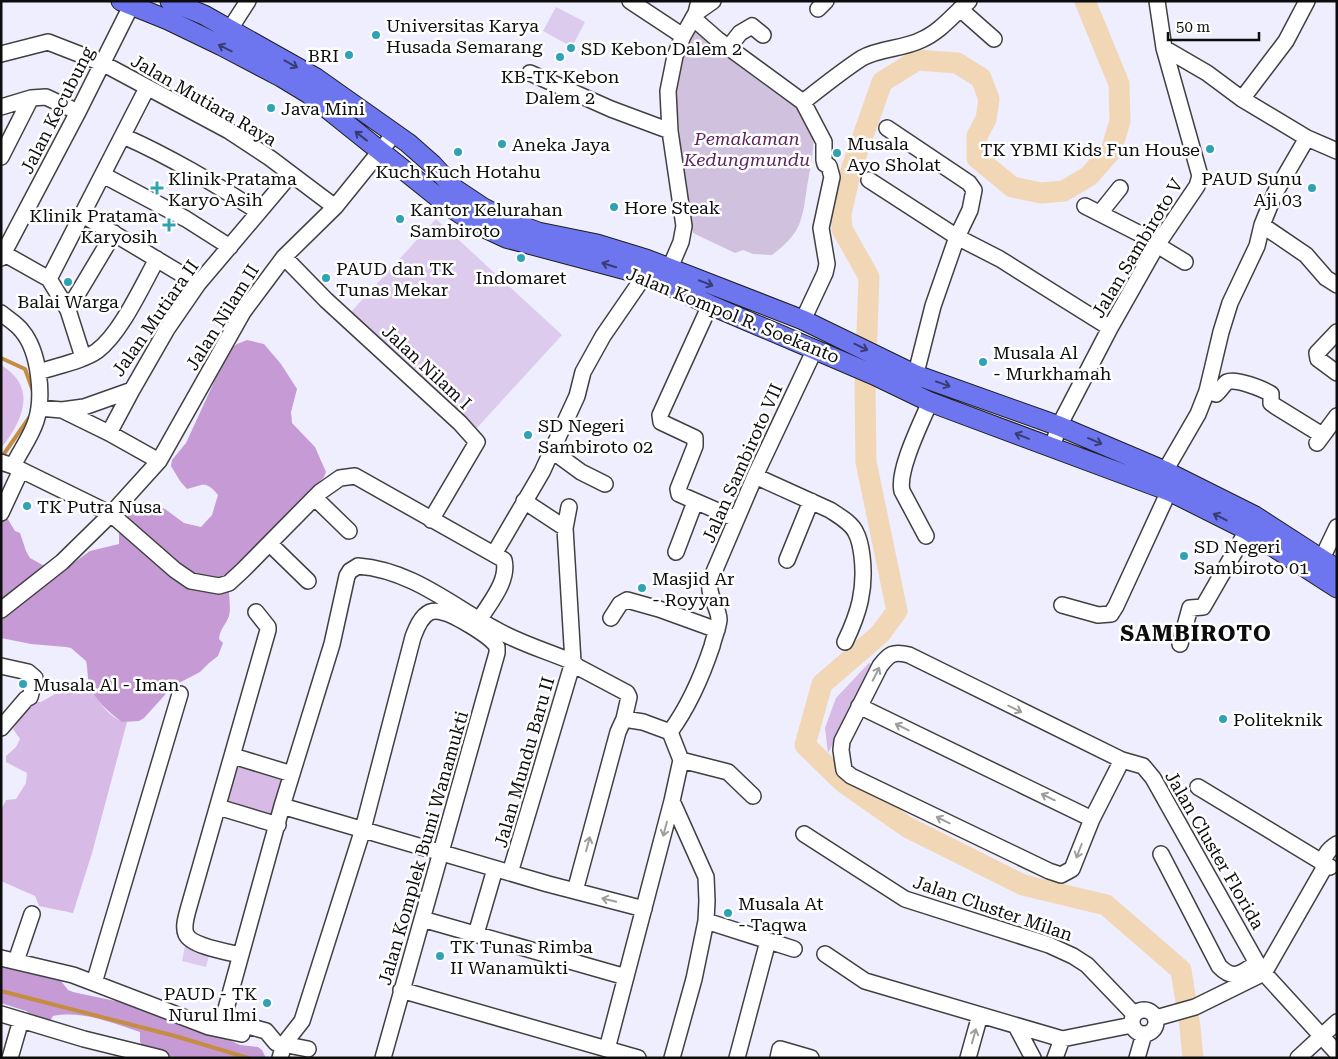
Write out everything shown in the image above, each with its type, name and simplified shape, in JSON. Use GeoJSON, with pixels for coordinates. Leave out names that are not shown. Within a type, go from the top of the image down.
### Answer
{"type":"FeatureCollection","features":[{"type":"Feature","properties":{"kind":"main road","name":"Jalan Kompol R. Soekanto"},"geometry":{"type":"LineString","coordinates":[[170,1],[204,14],[316,78],[408,143],[433,165],[455,189],[482,207],[510,222],[538,232],[598,244],[646,259],[666,276],[710,305],[874,375],[911,394],[1251,523]]}},
{"type":"Feature","properties":{"kind":"main road","name":"Jalan Kompol R. Soekanto"},"geometry":{"type":"LineString","coordinates":[[126,4],[151,7],[168,20],[228,49],[309,94],[450,207],[476,224],[506,238],[645,275],[666,276],[802,320],[916,375],[1059,426],[1165,471],[1324,568],[1337,588]]}},
{"type":"Feature","properties":{"kind":"main road"},"geometry":{"type":"LineString","coordinates":[[450,207],[455,189]]}},
{"type":"Feature","properties":{"kind":"street"},"geometry":{"type":"LineString","coordinates":[[230,30],[248,1]]}},
{"type":"Feature","properties":{"kind":"street"},"geometry":{"type":"LineString","coordinates":[[630,1],[683,36]]}},
{"type":"Feature","properties":{"kind":"street"},"geometry":{"type":"LineString","coordinates":[[666,276],[681,242],[684,226],[670,130],[668,91],[675,56],[683,36],[696,11],[713,1]]}},
{"type":"Feature","properties":{"kind":"street","name":"Jalan Sambiroto V"},"geometry":{"type":"LineString","coordinates":[[1052,448],[1059,426],[1110,328],[1157,244],[1197,186],[1200,176],[1164,48],[1157,1]]}},
{"type":"Feature","properties":{"kind":"street"},"geometry":{"type":"LineString","coordinates":[[1242,100],[1286,40],[1307,1]]}},
{"type":"Feature","properties":{"kind":"street","name":"Jalan Kecubung"},"geometry":{"type":"LineString","coordinates":[[2,256],[78,112],[102,63],[126,4]]}},
{"type":"Feature","properties":{"kind":"street"},"geometry":{"type":"LineString","coordinates":[[803,102],[864,58],[882,51],[904,47],[938,30],[964,5],[994,39]]}},
{"type":"Feature","properties":{"kind":"street"},"geometry":{"type":"LineString","coordinates":[[696,11],[729,47],[803,102],[824,142],[824,160],[829,166],[832,177],[820,228],[827,264],[825,273],[802,320]]}},
{"type":"Feature","properties":{"kind":"street"},"geometry":{"type":"LineString","coordinates":[[729,47],[740,34],[752,26],[763,34]]}},
{"type":"Feature","properties":{"kind":"street","name":"Jalan Mutiara Raya"},"geometry":{"type":"LineString","coordinates":[[1,54],[48,42],[102,63],[229,131],[270,158],[335,207]]}},
{"type":"Feature","properties":{"kind":"street"},"geometry":{"type":"LineString","coordinates":[[1164,48],[1207,73],[1242,100],[1307,138],[1337,151]]}},
{"type":"Feature","properties":{"kind":"street"},"geometry":{"type":"LineString","coordinates":[[530,73],[611,109],[670,130]]}},
{"type":"Feature","properties":{"kind":"street"},"geometry":{"type":"LineString","coordinates":[[48,279],[147,88]]}},
{"type":"Feature","properties":{"kind":"street"},"geometry":{"type":"LineString","coordinates":[[1,107],[31,98],[46,97],[78,112]]}},
{"type":"Feature","properties":{"kind":"street"},"geometry":{"type":"LineString","coordinates":[[1,157],[31,98]]}},
{"type":"Feature","properties":{"kind":"street"},"geometry":{"type":"LineString","coordinates":[[887,128],[969,183],[974,190],[970,210],[956,237],[933,306],[911,394]]}},
{"type":"Feature","properties":{"kind":"street","name":"Jalan Nilam II"},"geometry":{"type":"LineString","coordinates":[[1,610],[62,562],[112,514],[159,461],[243,312],[284,257],[335,207],[394,134]]}},
{"type":"Feature","properties":{"kind":"street"},"geometry":{"type":"LineString","coordinates":[[123,136],[155,150],[259,212]]}},
{"type":"Feature","properties":{"kind":"street"},"geometry":{"type":"LineString","coordinates":[[1165,471],[1198,414],[1207,390],[1230,303],[1257,246],[1262,225],[1275,193],[1307,138]]}},
{"type":"Feature","properties":{"kind":"street","name":"Jalan Mutiara II"},"geometry":{"type":"LineString","coordinates":[[40,408],[62,410],[84,407],[132,390],[167,329],[198,284],[291,174]]}},
{"type":"Feature","properties":{"kind":"street"},"geometry":{"type":"LineString","coordinates":[[103,175],[186,218],[230,247]]}},
{"type":"Feature","properties":{"kind":"street"},"geometry":{"type":"LineString","coordinates":[[869,180],[956,237],[1000,259],[1110,328]]}},
{"type":"Feature","properties":{"kind":"street"},"geometry":{"type":"LineString","coordinates":[[1100,214],[1120,188]]}},
{"type":"Feature","properties":{"kind":"street"},"geometry":{"type":"LineString","coordinates":[[1085,206],[1157,244],[1185,262]]}},
{"type":"Feature","properties":{"kind":"street"},"geometry":{"type":"LineString","coordinates":[[83,214],[198,284]]}},
{"type":"Feature","properties":{"kind":"street"},"geometry":{"type":"LineString","coordinates":[[1262,225],[1306,255],[1326,278],[1337,285]]}},
{"type":"Feature","properties":{"kind":"street"},"geometry":{"type":"LineString","coordinates":[[68,310],[114,233]]}},
{"type":"Feature","properties":{"kind":"street"},"geometry":{"type":"LineString","coordinates":[[2,256],[48,279],[68,310],[83,357]]}},
{"type":"Feature","properties":{"kind":"street","name":"Jalan Nilam I"},"geometry":{"type":"LineString","coordinates":[[284,257],[326,300],[460,423],[477,442],[431,520]]}},
{"type":"Feature","properties":{"kind":"street"},"geometry":{"type":"LineString","coordinates":[[39,372],[98,350],[124,319],[157,259]]}},
{"type":"Feature","properties":{"kind":"street"},"geometry":{"type":"LineString","coordinates":[[494,554],[542,472],[577,396],[583,372],[603,336],[645,275]]}},
{"type":"Feature","properties":{"kind":"street"},"geometry":{"type":"LineString","coordinates":[[710,305],[660,417],[661,422],[695,438],[695,446],[678,489],[679,494],[736,519]]}},
{"type":"Feature","properties":{"kind":"street"},"geometry":{"type":"LineString","coordinates":[[1,313],[23,331],[31,348],[39,372],[40,408],[36,422],[10,466],[1,513]]}},
{"type":"Feature","properties":{"kind":"street"},"geometry":{"type":"LineString","coordinates":[[1337,332],[1318,350],[1317,355],[1318,359],[1337,373]]}},
{"type":"Feature","properties":{"kind":"street","name":"Jalan Sambiroto VII"},"geometry":{"type":"LineString","coordinates":[[670,732],[679,720],[702,675],[717,630],[719,618],[716,604],[710,592],[711,582],[736,519],[755,476],[824,353]]}},
{"type":"Feature","properties":{"kind":"street"},"geometry":{"type":"LineString","coordinates":[[1207,390],[1216,394],[1225,384],[1234,381],[1262,389],[1271,394],[1271,403],[1274,406],[1319,439],[1337,416]]}},
{"type":"Feature","properties":{"kind":"street"},"geometry":{"type":"LineString","coordinates":[[110,433],[132,390]]}},
{"type":"Feature","properties":{"kind":"street"},"geometry":{"type":"LineString","coordinates":[[926,536],[900,484],[906,463],[930,402]]}},
{"type":"Feature","properties":{"kind":"street"},"geometry":{"type":"LineString","coordinates":[[62,410],[110,433],[159,461]]}},
{"type":"Feature","properties":{"kind":"street"},"geometry":{"type":"LineString","coordinates":[[551,450],[581,472],[605,484]]}},
{"type":"Feature","properties":{"kind":"street"},"geometry":{"type":"LineString","coordinates":[[10,466],[112,514],[191,581],[219,586],[229,583],[315,498],[340,478],[355,476],[504,560],[506,570],[501,584],[480,619]]}},
{"type":"Feature","properties":{"kind":"street"},"geometry":{"type":"LineString","coordinates":[[755,476],[811,501],[841,517],[856,532],[861,545],[864,579],[861,601],[854,624],[845,642]]}},
{"type":"Feature","properties":{"kind":"street"},"geometry":{"type":"LineString","coordinates":[[1062,605],[1098,615],[1111,614],[1169,492]]}},
{"type":"Feature","properties":{"kind":"street"},"geometry":{"type":"LineString","coordinates":[[315,498],[349,532]]}},
{"type":"Feature","properties":{"kind":"street"},"geometry":{"type":"LineString","coordinates":[[787,560],[811,501]]}},
{"type":"Feature","properties":{"kind":"street"},"geometry":{"type":"LineString","coordinates":[[524,502],[565,528]]}},
{"type":"Feature","properties":{"kind":"street"},"geometry":{"type":"LineString","coordinates":[[676,552],[695,502]]}},
{"type":"Feature","properties":{"kind":"street"},"geometry":{"type":"LineString","coordinates":[[569,507],[565,528],[573,662]]}},
{"type":"Feature","properties":{"kind":"street"},"geometry":{"type":"LineString","coordinates":[[1180,644],[1190,608],[1203,606],[1251,523]]}},
{"type":"Feature","properties":{"kind":"street"},"geometry":{"type":"LineString","coordinates":[[1324,568],[1337,527]]}},
{"type":"Feature","properties":{"kind":"street"},"geometry":{"type":"LineString","coordinates":[[270,544],[308,582]]}},
{"type":"Feature","properties":{"kind":"street"},"geometry":{"type":"LineString","coordinates":[[280,1049],[271,1034],[266,1031],[226,1020],[224,1016],[282,806],[332,644],[347,576],[350,571],[358,566],[390,571],[412,580],[496,630],[573,662],[578,667],[627,693],[629,697],[624,719],[618,732],[575,891]]}},
{"type":"Feature","properties":{"kind":"street"},"geometry":{"type":"LineString","coordinates":[[611,618],[620,604],[627,600],[659,609],[717,630]]}},
{"type":"Feature","properties":{"kind":"street","name":"Jalan Komplek Bumi Wanamukti"},"geometry":{"type":"LineString","coordinates":[[363,829],[413,637],[422,618],[430,612],[440,611],[451,615],[492,640],[497,647],[496,659],[383,1058]]}},
{"type":"Feature","properties":{"kind":"street"},"geometry":{"type":"LineString","coordinates":[[240,955],[213,949],[192,941],[186,935],[185,927],[188,910],[268,630],[268,627],[256,612]]}},
{"type":"Feature","properties":{"kind":"street","name":"Jalan Cluster Florida"},"geometry":{"type":"LineString","coordinates":[[859,706],[880,666],[888,656],[894,653],[902,654],[1122,760],[1143,766],[1154,778],[1261,968],[1337,1053]]}},
{"type":"Feature","properties":{"kind":"street","name":"Jalan Mundu Baru II"},"geometry":{"type":"LineString","coordinates":[[510,873],[573,662]]}},
{"type":"Feature","properties":{"kind":"street"},"geometry":{"type":"LineString","coordinates":[[1,666],[28,672],[35,678],[30,697],[7,712],[1,728]]}},
{"type":"Feature","properties":{"kind":"street"},"geometry":{"type":"LineString","coordinates":[[94,983],[180,694]]}},
{"type":"Feature","properties":{"kind":"street"},"geometry":{"type":"LineString","coordinates":[[1092,819],[859,706],[842,741],[841,750],[844,770],[851,776],[1031,863],[1061,875],[1072,869],[1092,819],[1122,760]]}},
{"type":"Feature","properties":{"kind":"street"},"geometry":{"type":"LineString","coordinates":[[607,1049],[681,760],[670,732],[643,722],[624,719]]}},
{"type":"Feature","properties":{"kind":"street"},"geometry":{"type":"LineString","coordinates":[[233,756],[292,774]]}},
{"type":"Feature","properties":{"kind":"street"},"geometry":{"type":"LineString","coordinates":[[681,760],[728,772],[753,796]]}},
{"type":"Feature","properties":{"kind":"street"},"geometry":{"type":"LineString","coordinates":[[1198,787],[1328,864]]}},
{"type":"Feature","properties":{"kind":"street"},"geometry":{"type":"LineString","coordinates":[[672,801],[706,877],[706,921],[694,979],[672,1058]]}},
{"type":"Feature","properties":{"kind":"street"},"geometry":{"type":"LineString","coordinates":[[282,806],[441,854],[644,908]]}},
{"type":"Feature","properties":{"kind":"street"},"geometry":{"type":"LineString","coordinates":[[218,807],[278,825]]}},
{"type":"Feature","properties":{"kind":"street"},"geometry":{"type":"LineString","coordinates":[[280,1049],[302,1021],[363,829]]}},
{"type":"Feature","properties":{"kind":"street","name":"Jalan Cluster Milan"},"geometry":{"type":"LineString","coordinates":[[804,834],[905,899],[1049,945],[1073,956],[1087,965],[1137,1024]]}},
{"type":"Feature","properties":{"kind":"street"},"geometry":{"type":"LineString","coordinates":[[1156,1018],[1195,1007],[1261,968],[1328,864],[1329,849],[1337,844]]}},
{"type":"Feature","properties":{"kind":"street"},"geometry":{"type":"LineString","coordinates":[[1161,854],[1219,966],[1231,975],[1261,968]]}},
{"type":"Feature","properties":{"kind":"street"},"geometry":{"type":"LineString","coordinates":[[476,934],[495,869]]}},
{"type":"Feature","properties":{"kind":"street"},"geometry":{"type":"LineString","coordinates":[[32,914],[9,959],[73,975],[209,1027],[306,1055],[302,1021]]}},
{"type":"Feature","properties":{"kind":"street"},"geometry":{"type":"LineString","coordinates":[[422,919],[626,977]]}},
{"type":"Feature","properties":{"kind":"street"},"geometry":{"type":"LineString","coordinates":[[706,921],[794,949]]}},
{"type":"Feature","properties":{"kind":"street"},"geometry":{"type":"LineString","coordinates":[[737,1058],[768,941]]}},
{"type":"Feature","properties":{"kind":"street"},"geometry":{"type":"LineString","coordinates":[[825,954],[865,981],[1062,1039],[1137,1024],[1151,1032],[1154,1029],[1156,1018],[1152,1012],[1144,1009],[1137,1024],[1138,1058]]}},
{"type":"Feature","properties":{"kind":"street"},"geometry":{"type":"LineString","coordinates":[[402,990],[638,1058]]}},
{"type":"Feature","properties":{"kind":"street"},"geometry":{"type":"LineString","coordinates":[[1,1014],[84,1039],[160,1058]]}},
{"type":"Feature","properties":{"kind":"street"},"geometry":{"type":"LineString","coordinates":[[968,1058],[980,1015]]}},
{"type":"Feature","properties":{"kind":"street"},"geometry":{"type":"LineString","coordinates":[[10,1058],[21,1020]]}},
{"type":"Feature","properties":{"kind":"street"},"geometry":{"type":"LineString","coordinates":[[1298,1058],[1337,1022]]}},
{"type":"Feature","properties":{"kind":"street"},"geometry":{"type":"LineString","coordinates":[[1016,1026],[1033,1058]]}},
{"type":"Feature","properties":{"kind":"street"},"geometry":{"type":"LineString","coordinates":[[1055,1058],[1062,1039]]}},
{"type":"Feature","properties":{"kind":"street"},"geometry":{"type":"LineString","coordinates":[[778,1058],[780,1049],[811,1058]]}},
{"type":"Feature","properties":{"kind":"shaded area"},"geometry":{"type":"Polygon","coordinates":[[[556,7],[585,22],[572,47],[543,31],[556,7]]]}},
{"type":"Feature","properties":{"kind":"shaded area"},"geometry":{"type":"Polygon","coordinates":[[[436,219],[562,335],[476,429],[350,313],[436,219]]]}},
{"type":"Feature","properties":{"kind":"shaded area"},"geometry":{"type":"Polygon","coordinates":[[[247,340],[264,344],[281,364],[297,389],[291,412],[292,423],[315,447],[326,472],[324,477],[267,538],[260,566],[250,571],[229,590],[230,613],[220,635],[219,639],[223,643],[218,656],[200,672],[173,686],[144,718],[139,721],[122,722],[107,710],[95,696],[89,682],[86,661],[71,648],[31,644],[1,638],[1,508],[15,531],[20,533],[30,558],[48,568],[68,567],[90,551],[119,544],[119,533],[131,510],[138,503],[144,502],[165,509],[184,523],[201,527],[212,515],[218,495],[206,485],[187,489],[171,466],[172,460],[186,443],[215,380],[233,347],[247,340]]]}},
{"type":"Feature","properties":{"kind":"shaded area"},"geometry":{"type":"Polygon","coordinates":[[[1,365],[13,374],[20,383],[23,405],[15,427],[1,448],[1,365]]]}},
{"type":"Feature","properties":{"kind":"shaded area"},"geometry":{"type":"Polygon","coordinates":[[[869,663],[875,665],[828,753],[825,728],[836,698],[869,663]]]}},
{"type":"Feature","properties":{"kind":"shaded area"},"geometry":{"type":"Polygon","coordinates":[[[89,684],[109,713],[121,721],[127,722],[92,853],[73,913],[39,906],[35,896],[1,881],[1,810],[6,800],[16,799],[26,783],[27,773],[6,762],[6,756],[16,747],[20,739],[13,729],[32,702],[41,702],[55,694],[70,692],[89,684]]]}},
{"type":"Feature","properties":{"kind":"shaded area"},"geometry":{"type":"Polygon","coordinates":[[[241,765],[283,777],[272,819],[227,805],[236,767],[241,765]]]}},
{"type":"Feature","properties":{"kind":"shaded area"},"geometry":{"type":"Polygon","coordinates":[[[185,946],[210,952],[206,967],[182,961],[185,946]]]}},
{"type":"Feature","properties":{"kind":"shaded area"},"geometry":{"type":"Polygon","coordinates":[[[1,966],[39,973],[61,981],[68,990],[73,992],[120,1002],[144,1011],[150,1011],[170,1021],[225,1038],[240,1045],[258,1047],[266,1058],[149,1058],[140,1042],[140,1032],[86,1016],[53,1016],[50,1021],[35,1018],[26,1011],[1,1003],[1,966]]]}},
{"type":"Feature","properties":{"kind":"green space","name":"Pemakaman Kedungmundu"},"geometry":{"type":"Polygon","coordinates":[[[692,29],[742,61],[778,88],[805,116],[813,130],[812,157],[804,209],[799,226],[789,240],[772,255],[753,254],[743,250],[735,253],[693,233],[683,175],[676,91],[679,55],[692,29]]]}},
{"type":"Feature","properties":{"kind":"waterway"},"geometry":{"type":"LineString","coordinates":[[1085,1],[1119,84],[1120,121],[1111,151],[1089,176],[1064,191],[1041,193],[1012,187],[977,158],[977,136],[986,119],[989,99],[981,78],[957,63],[917,60],[882,82],[851,170],[841,214],[842,229],[869,277],[865,386],[866,462],[897,611],[880,634],[822,684],[805,745],[844,783],[907,827],[1023,885],[1106,905],[1181,970],[1193,1058]]}},
{"type":"Feature","properties":{"kind":"waterway"},"geometry":{"type":"LineString","coordinates":[[1,358],[25,369],[33,391]]}},
{"type":"Feature","properties":{"kind":"waterway"},"geometry":{"type":"LineString","coordinates":[[1,458],[31,415]]}},
{"type":"Feature","properties":{"kind":"waterway"},"geometry":{"type":"LineString","coordinates":[[1,991],[175,1036],[248,1058]]}},
{"type":"Feature","properties":{"kind":"place","name":"Universitas Karya Husada Semarang"},"geometry":{"type":"Point","coordinates":[376,35]}},
{"type":"Feature","properties":{"kind":"place","name":"SD Kebon Dalem 2"},"geometry":{"type":"Point","coordinates":[571,48]}},
{"type":"Feature","properties":{"kind":"place","name":"BRI"},"geometry":{"type":"Point","coordinates":[349,55]}},
{"type":"Feature","properties":{"kind":"place","name":"KB-TK Kebon Dalem 2"},"geometry":{"type":"Point","coordinates":[560,57]}},
{"type":"Feature","properties":{"kind":"place","name":"Java Mini"},"geometry":{"type":"Point","coordinates":[271,108]}},
{"type":"Feature","properties":{"kind":"place","name":"Aneka Jaya"},"geometry":{"type":"Point","coordinates":[502,144]}},
{"type":"Feature","properties":{"kind":"place","name":"TK YBMI Kids Fun House"},"geometry":{"type":"Point","coordinates":[1210,149]}},
{"type":"Feature","properties":{"kind":"place","name":"Kuch Kuch Hotahu"},"geometry":{"type":"Point","coordinates":[458,152]}},
{"type":"Feature","properties":{"kind":"place","name":"Musala Ayo Sholat"},"geometry":{"type":"Point","coordinates":[837,153]}},
{"type":"Feature","properties":{"kind":"place","name":"Klinik Pratama Karyo Asih"},"geometry":{"type":"Point","coordinates":[157,188]}},
{"type":"Feature","properties":{"kind":"place","name":"PAUD Sunu Aji 03"},"geometry":{"type":"Point","coordinates":[1312,188]}},
{"type":"Feature","properties":{"kind":"place","name":"Hore Steak"},"geometry":{"type":"Point","coordinates":[614,207]}},
{"type":"Feature","properties":{"kind":"place","name":"Kantor Kelurahan Sambiroto"},"geometry":{"type":"Point","coordinates":[400,219]}},
{"type":"Feature","properties":{"kind":"place","name":"Klinik Pratama Karyosih"},"geometry":{"type":"Point","coordinates":[169,225]}},
{"type":"Feature","properties":{"kind":"place","name":"Indomaret"},"geometry":{"type":"Point","coordinates":[521,258]}},
{"type":"Feature","properties":{"kind":"place","name":"PAUD dan TK Tunas Mekar"},"geometry":{"type":"Point","coordinates":[326,278]}},
{"type":"Feature","properties":{"kind":"place","name":"Balai Warga"},"geometry":{"type":"Point","coordinates":[68,282]}},
{"type":"Feature","properties":{"kind":"place","name":"Musala Al - Murkhamah"},"geometry":{"type":"Point","coordinates":[983,362]}},
{"type":"Feature","properties":{"kind":"place","name":"SD Negeri Sambiroto 02"},"geometry":{"type":"Point","coordinates":[528,435]}},
{"type":"Feature","properties":{"kind":"place","name":"TK Putra Nusa"},"geometry":{"type":"Point","coordinates":[27,506]}},
{"type":"Feature","properties":{"kind":"place","name":"SD Negeri Sambiroto 01"},"geometry":{"type":"Point","coordinates":[1184,556]}},
{"type":"Feature","properties":{"kind":"place","name":"Masjid Ar - Royyan"},"geometry":{"type":"Point","coordinates":[642,588]}},
{"type":"Feature","properties":{"kind":"place","name":"Musala Al - Iman"},"geometry":{"type":"Point","coordinates":[23,684]}},
{"type":"Feature","properties":{"kind":"place","name":"Politeknik"},"geometry":{"type":"Point","coordinates":[1223,719]}},
{"type":"Feature","properties":{"kind":"place","name":"Musala At - Taqwa"},"geometry":{"type":"Point","coordinates":[728,913]}},
{"type":"Feature","properties":{"kind":"place","name":"TK Tunas Rimba II Wanamukti"},"geometry":{"type":"Point","coordinates":[440,956]}},
{"type":"Feature","properties":{"kind":"place","name":"PAUD - TK Nurul Ilmi"},"geometry":{"type":"Point","coordinates":[267,1003]}},
{"type":"Feature","properties":{"kind":"district","name":"SAMBIROTO"},"geometry":{"type":"Point","coordinates":[1196,633]}}]}
